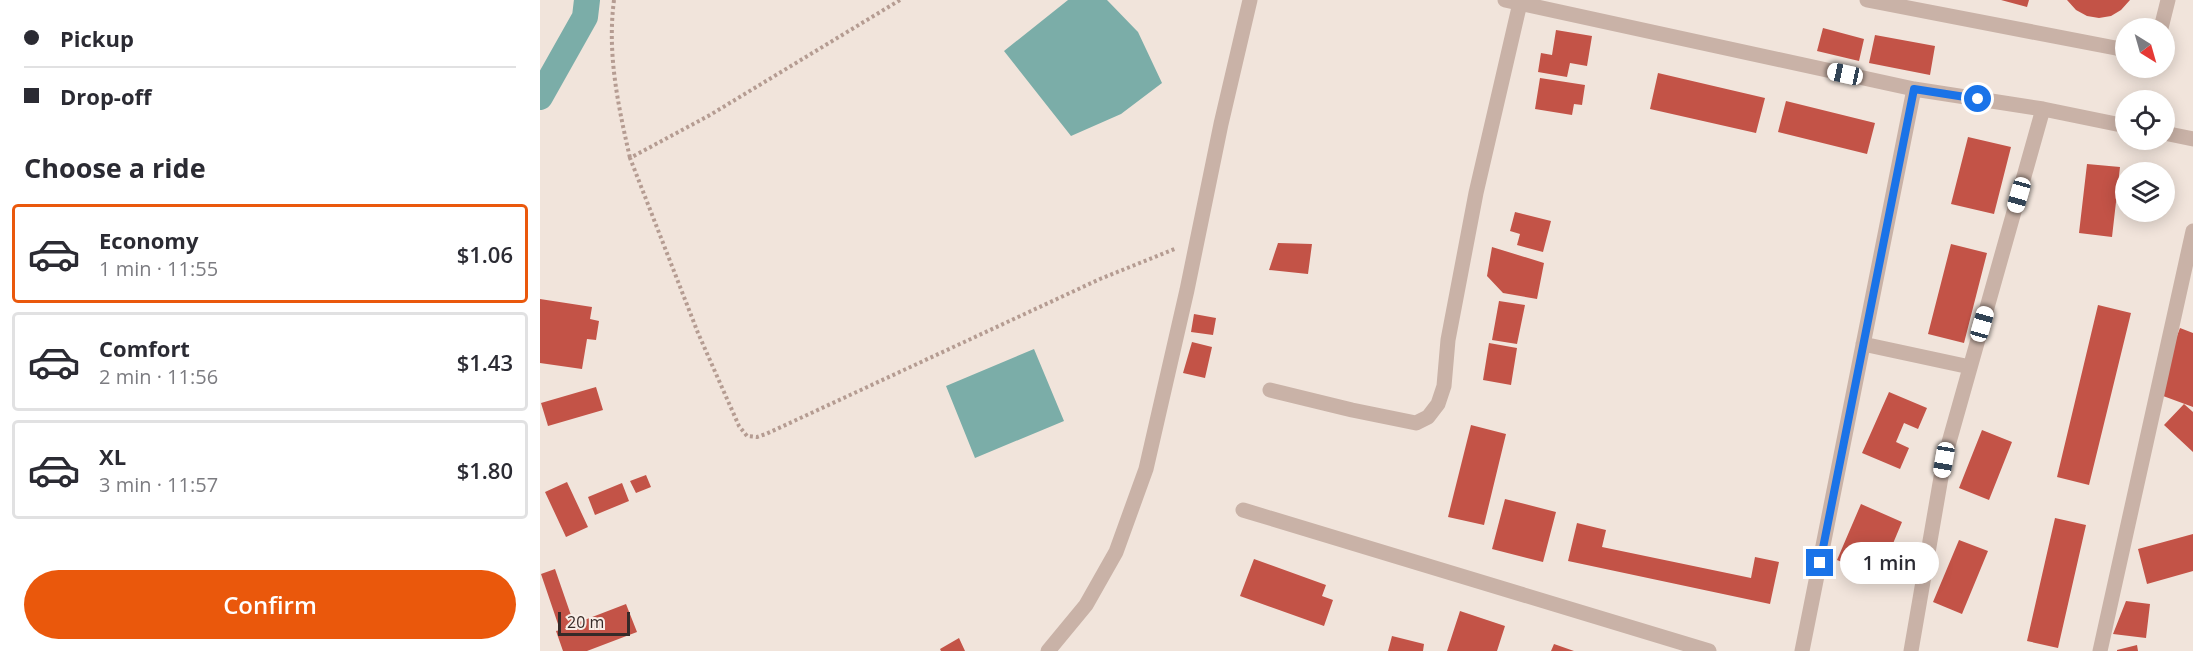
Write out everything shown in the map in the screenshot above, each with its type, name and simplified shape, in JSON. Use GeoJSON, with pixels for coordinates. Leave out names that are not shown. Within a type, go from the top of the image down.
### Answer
{"type":"FeatureCollection","features":[{"type":"Feature","properties":{"kind":"street"},"geometry":{"type":"LineString","coordinates":[[1048,651],[1086,605],[1116,552],[1146,469],[1250,0]]}},
{"type":"Feature","properties":{"kind":"street"},"geometry":{"type":"LineString","coordinates":[[1867,0],[2115,48]]}},
{"type":"Feature","properties":{"kind":"street"},"geometry":{"type":"LineString","coordinates":[[2164,18],[2168,0]]}},
{"type":"Feature","properties":{"kind":"street"},"geometry":{"type":"LineString","coordinates":[[1270,390],[1416,423],[1428,417],[1438,404],[1444,386],[1448,340],[1512,2],[1914,89],[2043,109],[2115,124]]}},
{"type":"Feature","properties":{"kind":"street"},"geometry":{"type":"LineString","coordinates":[[1802,651],[1914,89]]}},
{"type":"Feature","properties":{"kind":"street"},"geometry":{"type":"LineString","coordinates":[[1911,651],[1944,460],[2043,109]]}},
{"type":"Feature","properties":{"kind":"street"},"geometry":{"type":"LineString","coordinates":[[2175,135],[2193,139]]}},
{"type":"Feature","properties":{"kind":"street"},"geometry":{"type":"LineString","coordinates":[[2100,651],[2193,231]]}},
{"type":"Feature","properties":{"kind":"street"},"geometry":{"type":"LineString","coordinates":[[1863,344],[1970,367]]}},
{"type":"Feature","properties":{"kind":"street"},"geometry":{"type":"LineString","coordinates":[[1243,510],[1709,651]]}},
{"type":"Feature","properties":{"kind":"path"},"geometry":{"type":"LineString","coordinates":[[614,0],[611,51],[616,96],[630,158],[698,333],[739,426],[747,436],[757,437],[766,434],[1100,279],[1198,240]]}},
{"type":"Feature","properties":{"kind":"path"},"geometry":{"type":"LineString","coordinates":[[630,158],[710,116],[900,0]]}},
{"type":"Feature","properties":{"kind":"water"},"geometry":{"type":"Polygon","coordinates":[[[1068,0],[1107,0],[1138,32],[1162,83],[1121,114],[1071,136],[1004,51],[1068,0]]]}},
{"type":"Feature","properties":{"kind":"water"},"geometry":{"type":"Polygon","coordinates":[[[1034,349],[1064,421],[975,458],[946,386],[1034,349]]]}},
{"type":"Feature","properties":{"kind":"building"},"geometry":{"type":"Polygon","coordinates":[[[2001,0],[2029,0],[2027,7],[2001,0]]]}},
{"type":"Feature","properties":{"kind":"building"},"geometry":{"type":"Polygon","coordinates":[[[2067,0],[2130,0],[2121,10],[2111,16],[2099,18],[2087,16],[2076,10],[2067,0]]]}},
{"type":"Feature","properties":{"kind":"building"},"geometry":{"type":"Polygon","coordinates":[[[1823,28],[1864,39],[1859,61],[1817,51],[1823,28]]]}},
{"type":"Feature","properties":{"kind":"building"},"geometry":{"type":"Polygon","coordinates":[[[1556,30],[1592,36],[1587,66],[1570,63],[1567,77],[1538,72],[1541,53],[1552,55],[1556,30]]]}},
{"type":"Feature","properties":{"kind":"building"},"geometry":{"type":"Polygon","coordinates":[[[1875,35],[1935,46],[1930,75],[1869,63],[1875,35]]]}},
{"type":"Feature","properties":{"kind":"building"},"geometry":{"type":"Polygon","coordinates":[[[1658,73],[1765,98],[1756,133],[1650,109],[1658,73]]]}},
{"type":"Feature","properties":{"kind":"building"},"geometry":{"type":"Polygon","coordinates":[[[1540,78],[1585,85],[1582,105],[1574,104],[1572,115],[1535,109],[1540,78]]]}},
{"type":"Feature","properties":{"kind":"building"},"geometry":{"type":"Polygon","coordinates":[[[1786,101],[1875,123],[1867,154],[1778,132],[1786,101]]]}},
{"type":"Feature","properties":{"kind":"building"},"geometry":{"type":"Polygon","coordinates":[[[1968,137],[2011,147],[1994,214],[1951,204],[1968,137]]]}},
{"type":"Feature","properties":{"kind":"building"},"geometry":{"type":"Polygon","coordinates":[[[2087,164],[2115,167],[2115,211],[2112,237],[2079,233],[2087,164]]]}},
{"type":"Feature","properties":{"kind":"building"},"geometry":{"type":"Polygon","coordinates":[[[1515,212],[1551,221],[1543,252],[1517,245],[1520,234],[1510,231],[1515,212]]]}},
{"type":"Feature","properties":{"kind":"building"},"geometry":{"type":"Polygon","coordinates":[[[1278,243],[1312,244],[1308,274],[1269,270],[1278,243]]]}},
{"type":"Feature","properties":{"kind":"building"},"geometry":{"type":"Polygon","coordinates":[[[1951,244],[1987,253],[1964,343],[1928,334],[1951,244]]]}},
{"type":"Feature","properties":{"kind":"building"},"geometry":{"type":"Polygon","coordinates":[[[1492,247],[1544,263],[1537,299],[1503,293],[1487,276],[1492,247]]]}},
{"type":"Feature","properties":{"kind":"building"},"geometry":{"type":"Polygon","coordinates":[[[540,299],[592,307],[590,319],[599,321],[596,340],[587,339],[582,369],[540,363],[540,299]]]}},
{"type":"Feature","properties":{"kind":"building"},"geometry":{"type":"Polygon","coordinates":[[[1499,301],[1525,305],[1517,344],[1492,340],[1499,301]]]}},
{"type":"Feature","properties":{"kind":"building"},"geometry":{"type":"Polygon","coordinates":[[[2098,305],[2131,313],[2089,485],[2057,477],[2098,305]]]}},
{"type":"Feature","properties":{"kind":"building"},"geometry":{"type":"Polygon","coordinates":[[[1194,314],[1216,318],[1213,335],[1191,332],[1194,314]]]}},
{"type":"Feature","properties":{"kind":"building"},"geometry":{"type":"Polygon","coordinates":[[[2180,328],[2193,333],[2193,407],[2155,393],[2180,328]]]}},
{"type":"Feature","properties":{"kind":"building"},"geometry":{"type":"Polygon","coordinates":[[[1192,342],[1212,347],[1205,378],[1183,373],[1192,342]]]}},
{"type":"Feature","properties":{"kind":"building"},"geometry":{"type":"Polygon","coordinates":[[[1489,343],[1517,348],[1511,385],[1483,380],[1489,343]]]}},
{"type":"Feature","properties":{"kind":"building"},"geometry":{"type":"Polygon","coordinates":[[[596,387],[603,410],[548,426],[541,403],[596,387]]]}},
{"type":"Feature","properties":{"kind":"building"},"geometry":{"type":"Polygon","coordinates":[[[1889,392],[1927,408],[1918,429],[1904,423],[1896,442],[1909,448],[1900,469],[1862,453],[1889,392]]]}},
{"type":"Feature","properties":{"kind":"building"},"geometry":{"type":"Polygon","coordinates":[[[2184,404],[2193,412],[2193,452],[2164,425],[2184,404]]]}},
{"type":"Feature","properties":{"kind":"building"},"geometry":{"type":"Polygon","coordinates":[[[1471,425],[1506,434],[1484,525],[1448,517],[1471,425]]]}},
{"type":"Feature","properties":{"kind":"building"},"geometry":{"type":"Polygon","coordinates":[[[1982,430],[2012,442],[1989,500],[1959,488],[1982,430]]]}},
{"type":"Feature","properties":{"kind":"building"},"geometry":{"type":"Polygon","coordinates":[[[646,475],[651,487],[636,493],[630,481],[646,475]]]}},
{"type":"Feature","properties":{"kind":"building"},"geometry":{"type":"Polygon","coordinates":[[[567,482],[588,527],[566,537],[545,492],[567,482]]]}},
{"type":"Feature","properties":{"kind":"building"},"geometry":{"type":"Polygon","coordinates":[[[622,483],[629,501],[595,515],[588,497],[622,483]]]}},
{"type":"Feature","properties":{"kind":"building"},"geometry":{"type":"Polygon","coordinates":[[[1505,499],[1556,512],[1543,562],[1492,549],[1505,499]]]}},
{"type":"Feature","properties":{"kind":"building"},"geometry":{"type":"Polygon","coordinates":[[[1861,504],[1902,522],[1879,577],[1837,560],[1861,504]]]}},
{"type":"Feature","properties":{"kind":"building"},"geometry":{"type":"Polygon","coordinates":[[[2055,518],[2086,525],[2058,648],[2027,641],[2055,518]]]}},
{"type":"Feature","properties":{"kind":"building"},"geometry":{"type":"Polygon","coordinates":[[[1577,523],[1606,530],[1602,547],[1751,578],[1755,557],[1779,562],[1770,604],[1568,561],[1577,523]]]}},
{"type":"Feature","properties":{"kind":"building"},"geometry":{"type":"Polygon","coordinates":[[[2193,534],[2193,571],[2147,584],[2138,549],[2193,534]]]}},
{"type":"Feature","properties":{"kind":"building"},"geometry":{"type":"Polygon","coordinates":[[[1959,540],[1988,551],[1962,614],[1933,602],[1959,540]]]}},
{"type":"Feature","properties":{"kind":"building"},"geometry":{"type":"Polygon","coordinates":[[[1254,559],[1326,585],[1322,596],[1333,600],[1324,626],[1240,596],[1254,559]]]}},
{"type":"Feature","properties":{"kind":"building"},"geometry":{"type":"Polygon","coordinates":[[[555,569],[574,624],[626,604],[637,632],[587,651],[563,651],[556,631],[560,630],[541,574],[555,569]]]}},
{"type":"Feature","properties":{"kind":"building"},"geometry":{"type":"Polygon","coordinates":[[[2126,601],[2150,604],[2146,638],[2113,634],[2126,601]]]}},
{"type":"Feature","properties":{"kind":"building"},"geometry":{"type":"Polygon","coordinates":[[[1460,611],[1505,626],[1497,651],[1447,651],[1460,611]]]}},
{"type":"Feature","properties":{"kind":"building"},"geometry":{"type":"Polygon","coordinates":[[[1392,636],[1424,644],[1423,651],[1388,651],[1392,636]]]}},
{"type":"Feature","properties":{"kind":"building"},"geometry":{"type":"Polygon","coordinates":[[[959,638],[965,651],[941,651],[940,649],[959,638]]]}},
{"type":"Feature","properties":{"kind":"building"},"geometry":{"type":"Polygon","coordinates":[[[1554,644],[1574,651],[1551,651],[1554,644]]]}},
{"type":"Feature","properties":{"kind":"building"},"geometry":{"type":"Polygon","coordinates":[[[2137,645],[2138,651],[2117,651],[2117,650],[2137,645]]]}},
{"type":"Feature","properties":{"kind":"waterway"},"geometry":{"type":"LineString","coordinates":[[540,97],[585,17],[587,0]]}},
{"type":"Feature","properties":{"kind":"route"},"geometry":{"type":"LineString","coordinates":[[1820,563],[1914,89],[1978,99]]}}]}
